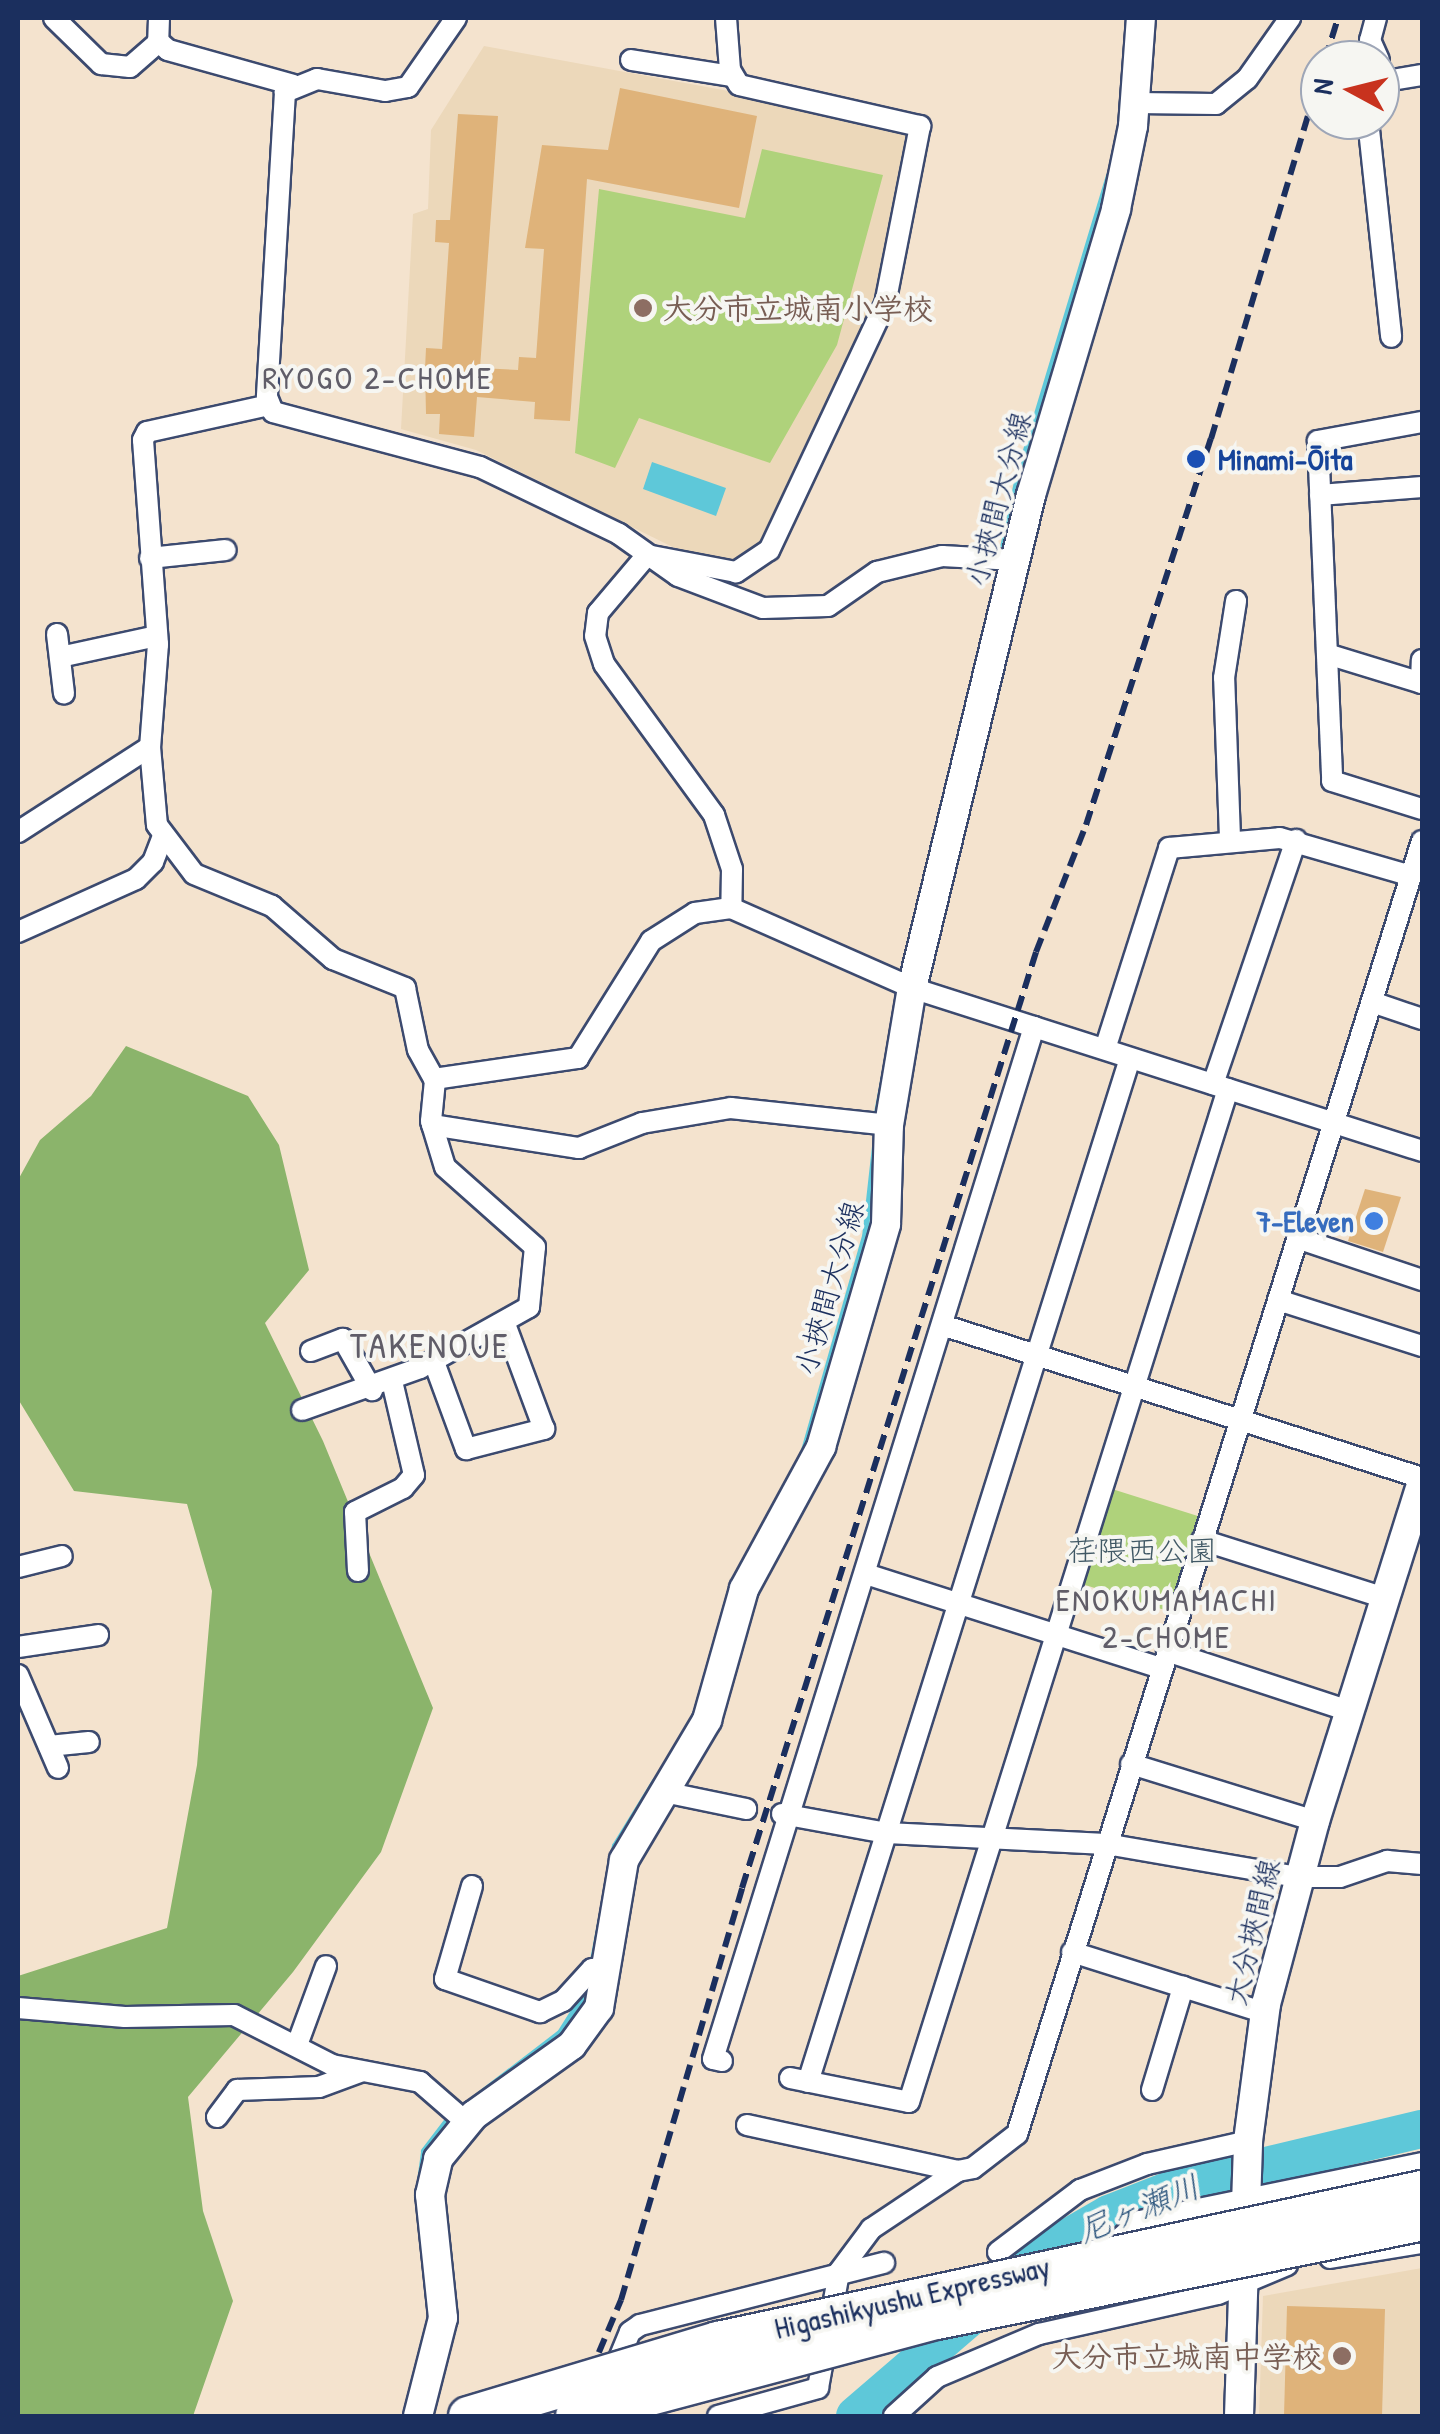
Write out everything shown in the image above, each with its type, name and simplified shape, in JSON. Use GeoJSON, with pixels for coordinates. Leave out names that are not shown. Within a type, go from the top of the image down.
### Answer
{"type":"FeatureCollection","features":[{"type":"Feature","properties":{"kind":"highway","name":"Higashikyushu Expressway"},"geometry":{"type":"LineString","coordinates":[[468,2416],[833,2314],[1422,2190]]}},
{"type":"Feature","properties":{"kind":"highway","name":"Higashikyushu Expressway"},"geometry":{"type":"LineString","coordinates":[[575,2416],[955,2316],[1422,2221]]}},
{"type":"Feature","properties":{"kind":"main road","name":"小挾間大分線"},"geometry":{"type":"LineString","coordinates":[[418,2416],[443,2318],[432,2180],[444,2149],[466,2121],[582,2034],[602,2000],[624,1860],[706,1720],[744,1589],[821,1448],[886,1224],[889,1125],[912,988],[1014,560],[1106,249],[1136,103],[1141,18]]}},
{"type":"Feature","properties":{"kind":"main road","name":"大分挾間線"},"geometry":{"type":"LineString","coordinates":[[1239,2416],[1248,2141],[1265,2013],[1298,1876],[1422,1480]]}},
{"type":"Feature","properties":{"kind":"street"},"geometry":{"type":"LineString","coordinates":[[54,18],[102,64],[130,67],[159,42],[159,18]]}},
{"type":"Feature","properties":{"kind":"street"},"geometry":{"type":"LineString","coordinates":[[159,42],[188,59],[292,85],[317,79],[384,91],[408,87],[456,18]]}},
{"type":"Feature","properties":{"kind":"street"},"geometry":{"type":"LineString","coordinates":[[647,555],[736,572],[754,564],[775,541],[885,304],[920,126],[739,85],[731,76],[726,18]]}},
{"type":"Feature","properties":{"kind":"street"},"geometry":{"type":"LineString","coordinates":[[1136,103],[1216,104],[1246,78],[1290,18]]}},
{"type":"Feature","properties":{"kind":"street"},"geometry":{"type":"LineString","coordinates":[[631,60],[731,76]]}},
{"type":"Feature","properties":{"kind":"street"},"geometry":{"type":"LineString","coordinates":[[269,405],[282,106],[292,85]]}},
{"type":"Feature","properties":{"kind":"street"},"geometry":{"type":"LineString","coordinates":[[1370,140],[1391,337]]}},
{"type":"Feature","properties":{"kind":"street"},"geometry":{"type":"LineString","coordinates":[[269,405],[283,416],[464,461],[619,534],[647,555],[717,595],[790,611],[843,601],[887,568],[954,556],[1014,560]]}},
{"type":"Feature","properties":{"kind":"street"},"geometry":{"type":"LineString","coordinates":[[18,932],[136,878],[153,862],[162,838],[150,747],[157,636],[150,558],[147,432],[269,405]]}},
{"type":"Feature","properties":{"kind":"street"},"geometry":{"type":"LineString","coordinates":[[1422,422],[1318,441],[1332,782],[1422,809]]}},
{"type":"Feature","properties":{"kind":"street"},"geometry":{"type":"LineString","coordinates":[[1320,496],[1422,487]]}},
{"type":"Feature","properties":{"kind":"street"},"geometry":{"type":"LineString","coordinates":[[150,558],[226,550]]}},
{"type":"Feature","properties":{"kind":"street"},"geometry":{"type":"LineString","coordinates":[[647,555],[602,604],[598,650],[714,815],[732,869],[731,908]]}},
{"type":"Feature","properties":{"kind":"street"},"geometry":{"type":"LineString","coordinates":[[1230,838],[1224,678],[1236,601]]}},
{"type":"Feature","properties":{"kind":"street"},"geometry":{"type":"LineString","coordinates":[[57,634],[64,694]]}},
{"type":"Feature","properties":{"kind":"street"},"geometry":{"type":"LineString","coordinates":[[60,657],[157,636]]}},
{"type":"Feature","properties":{"kind":"street"},"geometry":{"type":"LineString","coordinates":[[1327,654],[1422,683],[1422,660]]}},
{"type":"Feature","properties":{"kind":"street"},"geometry":{"type":"LineString","coordinates":[[18,832],[150,747]]}},
{"type":"Feature","properties":{"kind":"street"},"geometry":{"type":"LineString","coordinates":[[162,838],[194,874],[272,906],[333,960],[404,988],[418,1050],[435,1080],[432,1126],[452,1174],[535,1247],[530,1307],[434,1362],[392,1381],[302,1410]]}},
{"type":"Feature","properties":{"kind":"street"},"geometry":{"type":"LineString","coordinates":[[1105,1050],[1165,854],[1230,838],[1296,840],[1413,889]]}},
{"type":"Feature","properties":{"kind":"street"},"geometry":{"type":"LineString","coordinates":[[1130,1058],[887,1832],[799,2080],[909,2102],[1138,1387],[1221,1086],[1296,840]]}},
{"type":"Feature","properties":{"kind":"street"},"geometry":{"type":"LineString","coordinates":[[718,2416],[818,2388],[839,2272],[871,2229],[958,2171],[973,2168],[1017,2134],[1372,1002],[1413,889],[1422,841]]}},
{"type":"Feature","properties":{"kind":"street"},"geometry":{"type":"LineString","coordinates":[[435,1080],[578,1058],[651,941],[694,913],[731,908],[912,988],[1422,1150]]}},
{"type":"Feature","properties":{"kind":"street"},"geometry":{"type":"LineString","coordinates":[[1372,1002],[1422,1019]]}},
{"type":"Feature","properties":{"kind":"street"},"geometry":{"type":"LineString","coordinates":[[722,2062],[713,2059],[785,1817],[945,1326],[1034,1027]]}},
{"type":"Feature","properties":{"kind":"street"},"geometry":{"type":"LineString","coordinates":[[432,1126],[580,1148],[642,1123],[731,1108],[889,1125]]}},
{"type":"Feature","properties":{"kind":"street"},"geometry":{"type":"LineString","coordinates":[[1297,1238],[1422,1280]]}},
{"type":"Feature","properties":{"kind":"street"},"geometry":{"type":"LineString","coordinates":[[1278,1300],[1422,1346]]}},
{"type":"Feature","properties":{"kind":"street"},"geometry":{"type":"LineString","coordinates":[[434,1362],[466,1449],[544,1429],[504,1324]]}},
{"type":"Feature","properties":{"kind":"street"},"geometry":{"type":"LineString","coordinates":[[945,1326],[1422,1480]]}},
{"type":"Feature","properties":{"kind":"street"},"geometry":{"type":"LineString","coordinates":[[311,1351],[343,1339],[372,1390]]}},
{"type":"Feature","properties":{"kind":"street"},"geometry":{"type":"LineString","coordinates":[[358,1571],[355,1512],[414,1475],[392,1381]]}},
{"type":"Feature","properties":{"kind":"street"},"geometry":{"type":"LineString","coordinates":[[1202,1540],[1385,1598]]}},
{"type":"Feature","properties":{"kind":"street"},"geometry":{"type":"LineString","coordinates":[[18,1566],[62,1556]]}},
{"type":"Feature","properties":{"kind":"street"},"geometry":{"type":"LineString","coordinates":[[866,1574],[1059,1635],[1164,1659],[1350,1711]]}},
{"type":"Feature","properties":{"kind":"street"},"geometry":{"type":"LineString","coordinates":[[18,1647],[98,1635]]}},
{"type":"Feature","properties":{"kind":"street"},"geometry":{"type":"LineString","coordinates":[[18,1676],[58,1768]]}},
{"type":"Feature","properties":{"kind":"street"},"geometry":{"type":"LineString","coordinates":[[49,1746],[89,1742]]}},
{"type":"Feature","properties":{"kind":"street"},"geometry":{"type":"LineString","coordinates":[[1131,1764],[1315,1821]]}},
{"type":"Feature","properties":{"kind":"street"},"geometry":{"type":"LineString","coordinates":[[664,1792],[746,1809]]}},
{"type":"Feature","properties":{"kind":"street"},"geometry":{"type":"LineString","coordinates":[[785,1817],[887,1832],[1106,1844],[1298,1876],[1340,1876],[1387,1862],[1422,1864]]}},
{"type":"Feature","properties":{"kind":"street"},"geometry":{"type":"LineString","coordinates":[[472,1886],[445,1979],[540,2012],[564,2001],[592,1968],[608,1968]]}},
{"type":"Feature","properties":{"kind":"street"},"geometry":{"type":"LineString","coordinates":[[1072,1952],[1265,2013]]}},
{"type":"Feature","properties":{"kind":"street"},"geometry":{"type":"LineString","coordinates":[[297,2045],[326,1966]]}},
{"type":"Feature","properties":{"kind":"street"},"geometry":{"type":"LineString","coordinates":[[1152,2090],[1183,1987]]}},
{"type":"Feature","properties":{"kind":"street"},"geometry":{"type":"LineString","coordinates":[[18,2008],[124,2017],[234,2015],[332,2065],[406,2076],[446,2100],[466,2121]]}},
{"type":"Feature","properties":{"kind":"street"},"geometry":{"type":"LineString","coordinates":[[217,2117],[224,2100],[237,2090],[319,2087],[360,2072]]}},
{"type":"Feature","properties":{"kind":"street"},"geometry":{"type":"LineString","coordinates":[[747,2125],[958,2171]]}},
{"type":"Feature","properties":{"kind":"street"},"geometry":{"type":"LineString","coordinates":[[998,2252],[1080,2190],[1148,2164],[1248,2141]]}},
{"type":"Feature","properties":{"kind":"street"},"geometry":{"type":"LineString","coordinates":[[1038,2334],[1113,2241],[1140,2221],[1422,2162]]}},
{"type":"Feature","properties":{"kind":"street"},"geometry":{"type":"LineString","coordinates":[[894,2416],[944,2373],[1038,2334],[1242,2284],[1272,2268],[1422,2242]]}},
{"type":"Feature","properties":{"kind":"street"},"geometry":{"type":"LineString","coordinates":[[595,2416],[630,2332],[640,2325],[884,2263]]}},
{"type":"Feature","properties":{"kind":"shaded area","name":"大分市立城南小学校"},"geometry":{"type":"Polygon","coordinates":[[[484,46],[913,125],[886,279],[775,530],[747,564],[701,561],[476,450],[401,429],[413,214],[428,209],[431,130],[484,46]]]}},
{"type":"Feature","properties":{"kind":"shaded area","name":"大分市立城南中学校"},"geometry":{"type":"Polygon","coordinates":[[[1422,2268],[1422,2416],[1259,2416],[1263,2296],[1422,2268]]]}},
{"type":"Feature","properties":{"kind":"green space"},"geometry":{"type":"Polygon","coordinates":[[[762,149],[883,175],[837,345],[770,463],[639,418],[615,468],[575,453],[599,189],[745,218],[762,149]]]}},
{"type":"Feature","properties":{"kind":"green space"},"geometry":{"type":"Polygon","coordinates":[[[126,1046],[248,1096],[279,1145],[309,1270],[265,1323],[323,1441],[433,1708],[381,1852],[293,1972],[188,2097],[203,2211],[233,2301],[193,2416],[18,2416],[18,1976],[167,1928],[197,1765],[212,1591],[187,1504],[74,1491],[18,1399],[18,1180],[40,1140],[91,1096],[126,1046]]]}},
{"type":"Feature","properties":{"kind":"green space","name":"荏隈西公園"},"geometry":{"type":"Polygon","coordinates":[[[1112,1489],[1201,1517],[1171,1612],[1082,1584],[1112,1489]]]}},
{"type":"Feature","properties":{"kind":"water"},"geometry":{"type":"Polygon","coordinates":[[[652,462],[726,488],[716,516],[643,489],[652,462]]]}},
{"type":"Feature","properties":{"kind":"building"},"geometry":{"type":"Polygon","coordinates":[[[620,88],[757,116],[739,208],[587,179],[570,421],[534,419],[535,402],[477,397],[474,437],[439,434],[440,414],[426,414],[426,348],[442,349],[449,243],[435,242],[436,220],[450,220],[458,114],[498,116],[480,368],[518,370],[519,357],[536,358],[544,249],[525,248],[542,145],[608,150],[620,88]]]}},
{"type":"Feature","properties":{"kind":"building","name":"7-Eleven"},"geometry":{"type":"Polygon","coordinates":[[[1365,1189],[1401,1197],[1383,1252],[1348,1241],[1365,1189]]]}},
{"type":"Feature","properties":{"kind":"building"},"geometry":{"type":"Polygon","coordinates":[[[1287,2306],[1385,2309],[1382,2416],[1284,2416],[1287,2306]]]}},
{"type":"Feature","properties":{"kind":"waterway"},"geometry":{"type":"LineString","coordinates":[[1001,557],[1018,477],[1109,175]]}},
{"type":"Feature","properties":{"kind":"waterway"},"geometry":{"type":"LineString","coordinates":[[876,1118],[910,939]]}},
{"type":"Feature","properties":{"kind":"waterway"},"geometry":{"type":"LineString","coordinates":[[803,1454],[865,1237],[875,1146]]}},
{"type":"Feature","properties":{"kind":"waterway"},"geometry":{"type":"LineString","coordinates":[[593,1960],[615,1846],[655,1781]]}},
{"type":"Feature","properties":{"kind":"waterway"},"geometry":{"type":"LineString","coordinates":[[420,2181],[424,2151],[450,2117],[560,2033],[589,1987]]}},
{"type":"Feature","properties":{"kind":"waterway","name":"尼ヶ瀬川"},"geometry":{"type":"LineString","coordinates":[[855,2416],[1050,2248],[1109,2214],[1178,2187],[1422,2129]]}},
{"type":"Feature","properties":{"kind":"railway"},"geometry":{"type":"LineString","coordinates":[[1331,40],[1338,18]]}},
{"type":"Feature","properties":{"kind":"railway"},"geometry":{"type":"LineString","coordinates":[[572,2416],[621,2300],[742,1888],[1036,952],[1086,825],[1211,439],[1301,140]]}},
{"type":"Feature","properties":{"kind":"place","name":"大分市立城南小学校"},"geometry":{"type":"Point","coordinates":[643,308]}},
{"type":"Feature","properties":{"kind":"place","name":"Minami-Ōita"},"geometry":{"type":"Point","coordinates":[1196,459]}},
{"type":"Feature","properties":{"kind":"place","name":"7-Eleven"},"geometry":{"type":"Point","coordinates":[1374,1221]}},
{"type":"Feature","properties":{"kind":"place","name":"大分市立城南中学校"},"geometry":{"type":"Point","coordinates":[1342,2356]}},
{"type":"Feature","properties":{"kind":"district","name":"RYOGO 2-CHOME"},"geometry":{"type":"Point","coordinates":[378,378]}},
{"type":"Feature","properties":{"kind":"district","name":"TAKENOUE"},"geometry":{"type":"Point","coordinates":[430,1346]}},
{"type":"Feature","properties":{"kind":"district","name":"ENOKUMAMACHI 2-CHOME"},"geometry":{"type":"Point","coordinates":[1167,1620]}}]}
